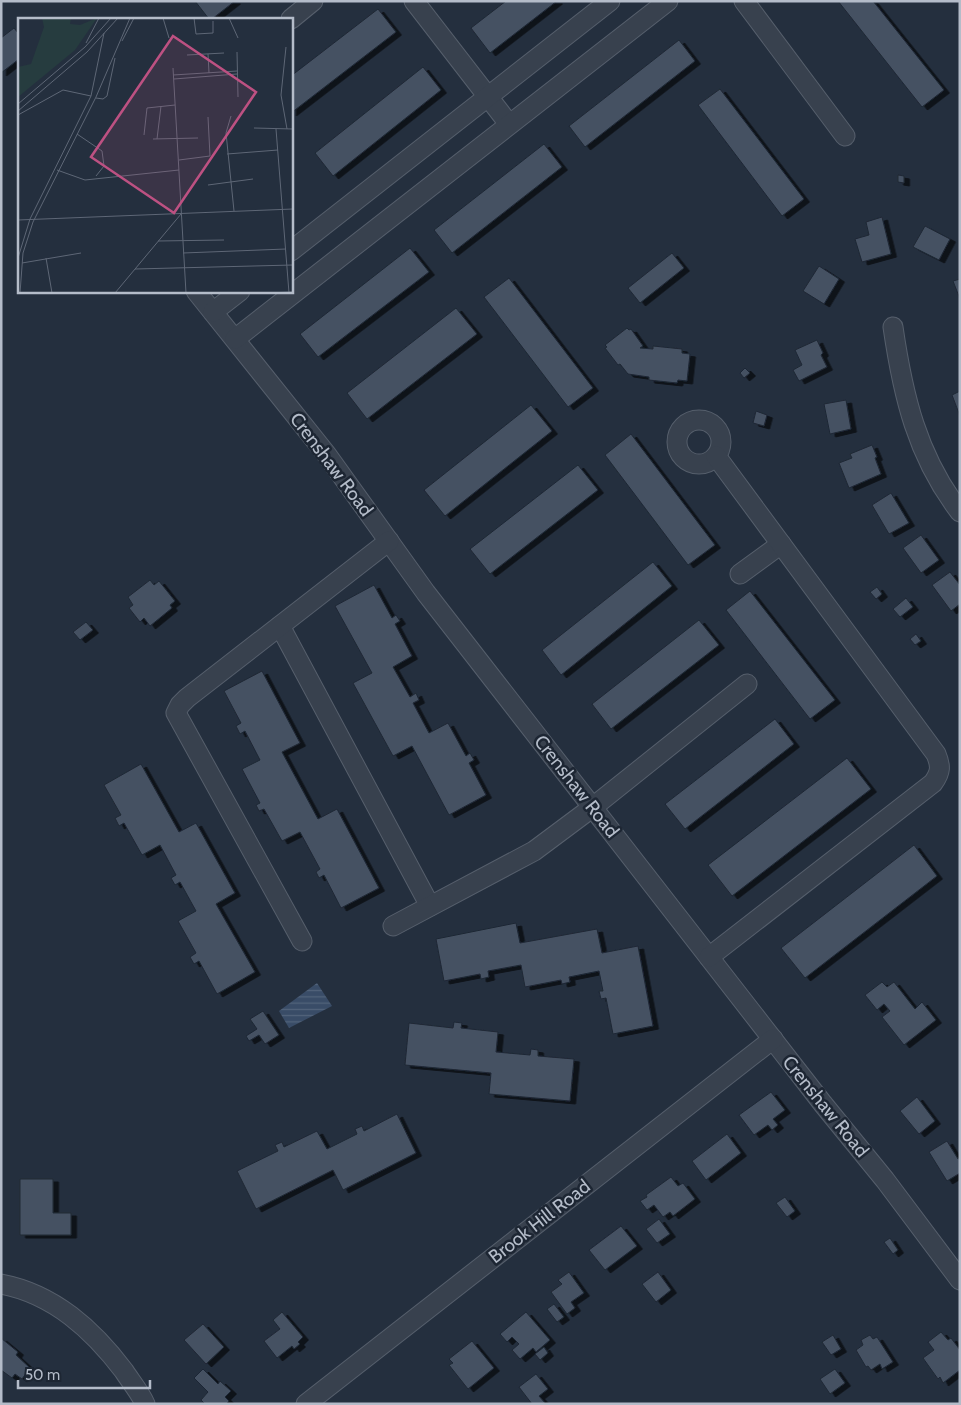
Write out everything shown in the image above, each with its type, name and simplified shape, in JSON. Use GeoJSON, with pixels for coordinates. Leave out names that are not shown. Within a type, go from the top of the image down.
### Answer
{"type":"FeatureCollection","features":[{"type":"Feature","properties":{"kind":"street"},"geometry":{"type":"LineString","coordinates":[[292,18],[314,1]]}},
{"type":"Feature","properties":{"kind":"street"},"geometry":{"type":"LineString","coordinates":[[414,1],[509,124]]}},
{"type":"Feature","properties":{"kind":"street"},"geometry":{"type":"LineString","coordinates":[[292,251],[610,1]]}},
{"type":"Feature","properties":{"kind":"street"},"geometry":{"type":"LineString","coordinates":[[235,339],[668,1]]}},
{"type":"Feature","properties":{"kind":"street"},"geometry":{"type":"LineString","coordinates":[[744,1],[845,136]]}},
{"type":"Feature","properties":{"kind":"street","name":"Crenshaw Road"},"geometry":{"type":"LineString","coordinates":[[197,292],[327,455],[426,593],[885,1180],[960,1280]]}},
{"type":"Feature","properties":{"kind":"street"},"geometry":{"type":"LineString","coordinates":[[213,312],[239,292]]}},
{"type":"Feature","properties":{"kind":"street"},"geometry":{"type":"LineString","coordinates":[[893,327],[899,368],[911,420],[930,466],[945,492],[960,512]]}},
{"type":"Feature","properties":{"kind":"street"},"geometry":{"type":"LineString","coordinates":[[709,957],[933,783],[940,774],[940,764],[936,754],[716,456]]}},
{"type":"Feature","properties":{"kind":"street"},"geometry":{"type":"LineString","coordinates":[[302,942],[176,713],[180,705],[187,698],[389,541]]}},
{"type":"Feature","properties":{"kind":"street"},"geometry":{"type":"LineString","coordinates":[[740,574],[781,544]]}},
{"type":"Feature","properties":{"kind":"street"},"geometry":{"type":"LineString","coordinates":[[280,626],[430,906]]}},
{"type":"Feature","properties":{"kind":"street"},"geometry":{"type":"LineString","coordinates":[[393,926],[534,851],[593,807],[747,684]]}},
{"type":"Feature","properties":{"kind":"street","name":"Brook Hill Road"},"geometry":{"type":"LineString","coordinates":[[306,1404],[773,1039]]}},
{"type":"Feature","properties":{"kind":"street"},"geometry":{"type":"LineString","coordinates":[[1,1284],[28,1292],[55,1304],[88,1329],[110,1353],[141,1395],[145,1404]]}},
{"type":"Feature","properties":{"kind":"water"},"geometry":{"type":"Polygon","coordinates":[[[317,983],[332,1006],[289,1028],[279,1011],[317,983]]]}},
{"type":"Feature","properties":{"kind":"building"},"geometry":{"type":"Polygon","coordinates":[[[195,1],[235,1],[213,18],[208,18],[195,1]]]}},
{"type":"Feature","properties":{"kind":"building"},"geometry":{"type":"Polygon","coordinates":[[[506,1],[557,1],[490,53],[471,28],[506,1]]]}},
{"type":"Feature","properties":{"kind":"building"},"geometry":{"type":"Polygon","coordinates":[[[838,1],[873,1],[944,90],[922,107],[838,1]]]}},
{"type":"Feature","properties":{"kind":"building"},"geometry":{"type":"Polygon","coordinates":[[[378,9],[396,32],[292,112],[292,75],[378,9]]]}},
{"type":"Feature","properties":{"kind":"building"},"geometry":{"type":"Polygon","coordinates":[[[14,28],[18,33],[18,60],[1,73],[1,38],[14,28]]]}},
{"type":"Feature","properties":{"kind":"building"},"geometry":{"type":"Polygon","coordinates":[[[679,40],[695,61],[585,147],[569,126],[679,40]]]}},
{"type":"Feature","properties":{"kind":"building"},"geometry":{"type":"Polygon","coordinates":[[[423,67],[441,90],[333,176],[315,153],[423,67]]]}},
{"type":"Feature","properties":{"kind":"building"},"geometry":{"type":"Polygon","coordinates":[[[720,89],[804,199],[782,216],[698,105],[720,89]]]}},
{"type":"Feature","properties":{"kind":"building"},"geometry":{"type":"Polygon","coordinates":[[[544,144],[562,167],[452,253],[434,230],[544,144]]]}},
{"type":"Feature","properties":{"kind":"building"},"geometry":{"type":"Polygon","coordinates":[[[898,175],[904,176],[904,183],[898,182],[898,175]]]}},
{"type":"Feature","properties":{"kind":"building"},"geometry":{"type":"Polygon","coordinates":[[[882,217],[891,254],[862,262],[855,239],[869,235],[866,222],[882,217]]]}},
{"type":"Feature","properties":{"kind":"building"},"geometry":{"type":"Polygon","coordinates":[[[925,226],[950,239],[939,260],[913,247],[925,226]]]}},
{"type":"Feature","properties":{"kind":"building"},"geometry":{"type":"Polygon","coordinates":[[[410,248],[429,272],[318,357],[300,334],[410,248]]]}},
{"type":"Feature","properties":{"kind":"building"},"geometry":{"type":"Polygon","coordinates":[[[672,253],[684,268],[640,303],[628,288],[672,253]]]}},
{"type":"Feature","properties":{"kind":"building"},"geometry":{"type":"Polygon","coordinates":[[[819,266],[839,279],[824,304],[803,291],[819,266]]]}},
{"type":"Feature","properties":{"kind":"building"},"geometry":{"type":"Polygon","coordinates":[[[509,278],[593,388],[568,407],[484,297],[509,278]]]}},
{"type":"Feature","properties":{"kind":"building"},"geometry":{"type":"Polygon","coordinates":[[[960,279],[960,299],[953,281],[960,279]]]}},
{"type":"Feature","properties":{"kind":"building"},"geometry":{"type":"Polygon","coordinates":[[[456,308],[477,334],[367,419],[347,393],[456,308]]]}},
{"type":"Feature","properties":{"kind":"building"},"geometry":{"type":"Polygon","coordinates":[[[627,328],[631,329],[643,346],[640,348],[653,349],[653,346],[682,349],[682,353],[690,354],[687,381],[678,380],[677,383],[649,380],[649,377],[628,374],[620,364],[618,365],[605,348],[607,347],[605,345],[627,328]]]}},
{"type":"Feature","properties":{"kind":"building"},"geometry":{"type":"Polygon","coordinates":[[[817,340],[827,367],[799,381],[793,370],[802,365],[795,350],[817,340]]]}},
{"type":"Feature","properties":{"kind":"building"},"geometry":{"type":"Polygon","coordinates":[[[745,368],[750,373],[744,378],[740,373],[745,368]]]}},
{"type":"Feature","properties":{"kind":"building"},"geometry":{"type":"Polygon","coordinates":[[[960,391],[960,416],[952,395],[960,391]]]}},
{"type":"Feature","properties":{"kind":"building"},"geometry":{"type":"Polygon","coordinates":[[[846,400],[851,429],[830,434],[824,404],[846,400]]]}},
{"type":"Feature","properties":{"kind":"building"},"geometry":{"type":"Polygon","coordinates":[[[531,405],[552,431],[445,516],[424,490],[531,405]]]}},
{"type":"Feature","properties":{"kind":"building"},"geometry":{"type":"Polygon","coordinates":[[[756,411],[767,415],[764,426],[753,423],[756,411]]]}},
{"type":"Feature","properties":{"kind":"building"},"geometry":{"type":"Polygon","coordinates":[[[631,434],[715,545],[688,565],[605,455],[631,434]]]}},
{"type":"Feature","properties":{"kind":"building"},"geometry":{"type":"Polygon","coordinates":[[[872,445],[881,474],[849,488],[839,463],[852,458],[850,454],[872,445]]]}},
{"type":"Feature","properties":{"kind":"building"},"geometry":{"type":"Polygon","coordinates":[[[578,465],[598,490],[490,574],[470,549],[578,465]]]}},
{"type":"Feature","properties":{"kind":"building"},"geometry":{"type":"Polygon","coordinates":[[[891,493],[909,523],[889,534],[872,505],[891,493]]]}},
{"type":"Feature","properties":{"kind":"building"},"geometry":{"type":"Polygon","coordinates":[[[921,535],[939,560],[921,573],[903,548],[921,535]]]}},
{"type":"Feature","properties":{"kind":"building"},"geometry":{"type":"Polygon","coordinates":[[[653,562],[672,586],[561,675],[542,650],[653,562]]]}},
{"type":"Feature","properties":{"kind":"building"},"geometry":{"type":"Polygon","coordinates":[[[950,572],[960,585],[960,604],[951,611],[932,585],[950,572]]]}},
{"type":"Feature","properties":{"kind":"building"},"geometry":{"type":"Polygon","coordinates":[[[150,580],[154,585],[159,581],[175,601],[170,605],[172,608],[150,626],[144,618],[140,622],[129,608],[133,605],[128,597],[150,580]]]}},
{"type":"Feature","properties":{"kind":"building"},"geometry":{"type":"Polygon","coordinates":[[[374,585],[392,618],[396,615],[400,621],[395,624],[412,656],[393,667],[410,697],[416,693],[419,700],[413,703],[429,733],[448,723],[466,756],[470,753],[474,760],[469,763],[486,795],[449,815],[412,746],[393,756],[353,683],[372,673],[335,606],[374,585]]]}},
{"type":"Feature","properties":{"kind":"building"},"geometry":{"type":"Polygon","coordinates":[[[877,587],[882,594],[876,599],[870,592],[877,587]]]}},
{"type":"Feature","properties":{"kind":"building"},"geometry":{"type":"Polygon","coordinates":[[[750,591],[835,700],[810,719],[726,610],[750,591]]]}},
{"type":"Feature","properties":{"kind":"building"},"geometry":{"type":"Polygon","coordinates":[[[906,598],[913,607],[900,617],[893,609],[906,598]]]}},
{"type":"Feature","properties":{"kind":"building"},"geometry":{"type":"Polygon","coordinates":[[[699,620],[719,645],[611,729],[592,704],[699,620]]]}},
{"type":"Feature","properties":{"kind":"building"},"geometry":{"type":"Polygon","coordinates":[[[86,622],[93,630],[80,640],[73,632],[86,622]]]}},
{"type":"Feature","properties":{"kind":"building"},"geometry":{"type":"Polygon","coordinates":[[[916,634],[921,641],[915,645],[910,639],[916,634]]]}},
{"type":"Feature","properties":{"kind":"building"},"geometry":{"type":"Polygon","coordinates":[[[262,671],[300,743],[282,752],[318,819],[337,809],[379,888],[341,908],[324,875],[319,878],[316,872],[320,869],[300,832],[282,841],[264,809],[259,811],[256,805],[260,803],[242,769],[260,760],[245,731],[240,734],[236,726],[241,723],[224,691],[262,671]]]}},
{"type":"Feature","properties":{"kind":"building"},"geometry":{"type":"Polygon","coordinates":[[[775,719],[794,744],[685,829],[665,804],[775,719]]]}},
{"type":"Feature","properties":{"kind":"building"},"geometry":{"type":"Polygon","coordinates":[[[847,758],[871,789],[732,896],[708,865],[847,758]]]}},
{"type":"Feature","properties":{"kind":"building"},"geometry":{"type":"Polygon","coordinates":[[[141,764],[179,832],[196,823],[235,893],[216,904],[255,972],[217,994],[199,961],[194,964],[190,957],[196,953],[178,921],[196,911],[180,882],[175,885],[171,878],[176,875],[160,845],[142,855],[124,823],[119,826],[115,818],[121,815],[104,785],[141,764]]]}},
{"type":"Feature","properties":{"kind":"building"},"geometry":{"type":"Polygon","coordinates":[[[914,845],[937,876],[805,978],[781,948],[914,845]]]}},
{"type":"Feature","properties":{"kind":"building"},"geometry":{"type":"Polygon","coordinates":[[[516,923],[520,943],[597,929],[602,953],[638,946],[653,1026],[613,1034],[606,998],[601,999],[599,991],[603,991],[599,971],[569,977],[570,982],[562,984],[561,980],[525,987],[521,965],[488,971],[489,977],[481,979],[480,974],[444,981],[436,939],[516,923]]]}},
{"type":"Feature","properties":{"kind":"building"},"geometry":{"type":"Polygon","coordinates":[[[882,982],[887,987],[894,982],[915,1009],[922,1002],[936,1020],[904,1045],[882,1017],[890,1011],[884,1004],[877,1010],[865,995],[882,982]]]}},
{"type":"Feature","properties":{"kind":"building"},"geometry":{"type":"Polygon","coordinates":[[[263,1011],[279,1035],[265,1044],[259,1035],[249,1041],[246,1036],[257,1029],[250,1019],[263,1011]]]}},
{"type":"Feature","properties":{"kind":"building"},"geometry":{"type":"Polygon","coordinates":[[[454,1022],[462,1023],[461,1028],[498,1032],[496,1052],[530,1055],[531,1049],[538,1050],[538,1056],[574,1059],[570,1101],[489,1094],[491,1073],[405,1065],[409,1023],[453,1028],[454,1022]]]}},
{"type":"Feature","properties":{"kind":"building"},"geometry":{"type":"Polygon","coordinates":[[[771,1092],[785,1110],[773,1119],[778,1125],[772,1130],[768,1125],[754,1135],[739,1115],[771,1092]]]}},
{"type":"Feature","properties":{"kind":"building"},"geometry":{"type":"Polygon","coordinates":[[[917,1097],[935,1121],[919,1134],[900,1111],[917,1097]]]}},
{"type":"Feature","properties":{"kind":"building"},"geometry":{"type":"Polygon","coordinates":[[[397,1114],[416,1153],[343,1190],[333,1170],[256,1209],[237,1171],[278,1151],[275,1145],[282,1142],[284,1147],[317,1131],[327,1149],[357,1134],[355,1129],[362,1126],[364,1131],[397,1114]]]}},
{"type":"Feature","properties":{"kind":"building"},"geometry":{"type":"Polygon","coordinates":[[[727,1134],[741,1153],[706,1180],[692,1161],[727,1134]]]}},
{"type":"Feature","properties":{"kind":"building"},"geometry":{"type":"Polygon","coordinates":[[[947,1141],[958,1159],[960,1158],[960,1173],[947,1181],[929,1152],[947,1141]]]}},
{"type":"Feature","properties":{"kind":"building"},"geometry":{"type":"Polygon","coordinates":[[[671,1177],[678,1186],[683,1183],[695,1199],[673,1216],[670,1212],[663,1217],[654,1205],[647,1210],[640,1201],[671,1177]]]}},
{"type":"Feature","properties":{"kind":"building"},"geometry":{"type":"Polygon","coordinates":[[[20,1179],[53,1179],[53,1213],[71,1213],[71,1235],[20,1235],[20,1179]]]}},
{"type":"Feature","properties":{"kind":"building"},"geometry":{"type":"Polygon","coordinates":[[[785,1197],[795,1211],[787,1217],[776,1203],[785,1197]]]}},
{"type":"Feature","properties":{"kind":"building"},"geometry":{"type":"Polygon","coordinates":[[[659,1219],[670,1234],[657,1243],[646,1229],[659,1219]]]}},
{"type":"Feature","properties":{"kind":"building"},"geometry":{"type":"Polygon","coordinates":[[[621,1226],[637,1246],[605,1270],[589,1250],[621,1226]]]}},
{"type":"Feature","properties":{"kind":"building"},"geometry":{"type":"Polygon","coordinates":[[[890,1238],[898,1250],[893,1254],[884,1242],[890,1238]]]}},
{"type":"Feature","properties":{"kind":"building"},"geometry":{"type":"Polygon","coordinates":[[[569,1272],[584,1293],[571,1302],[575,1308],[567,1314],[551,1292],[562,1284],[558,1280],[569,1272]]]}},
{"type":"Feature","properties":{"kind":"building"},"geometry":{"type":"Polygon","coordinates":[[[658,1272],[671,1290],[656,1302],[642,1284],[658,1272]]]}},
{"type":"Feature","properties":{"kind":"building"},"geometry":{"type":"Polygon","coordinates":[[[554,1304],[564,1317],[557,1322],[547,1309],[554,1304]]]}},
{"type":"Feature","properties":{"kind":"building"},"geometry":{"type":"Polygon","coordinates":[[[282,1312],[303,1337],[298,1342],[300,1344],[294,1349],[292,1346],[277,1358],[264,1341],[280,1329],[273,1320],[282,1312]]]}},
{"type":"Feature","properties":{"kind":"building"},"geometry":{"type":"Polygon","coordinates":[[[526,1312],[550,1340],[536,1352],[533,1348],[520,1359],[512,1350],[519,1344],[512,1337],[507,1342],[500,1334],[526,1312]]]}},
{"type":"Feature","properties":{"kind":"building"},"geometry":{"type":"Polygon","coordinates":[[[203,1324],[224,1347],[206,1364],[184,1340],[203,1324]]]}},
{"type":"Feature","properties":{"kind":"building"},"geometry":{"type":"Polygon","coordinates":[[[941,1332],[948,1340],[951,1338],[960,1350],[960,1370],[943,1383],[923,1358],[934,1350],[928,1342],[941,1332]]]}},
{"type":"Feature","properties":{"kind":"building"},"geometry":{"type":"Polygon","coordinates":[[[833,1335],[841,1349],[831,1355],[822,1342],[833,1335]]]}},
{"type":"Feature","properties":{"kind":"building"},"geometry":{"type":"Polygon","coordinates":[[[870,1335],[873,1339],[877,1337],[893,1362],[882,1369],[880,1364],[871,1370],[868,1366],[866,1367],[856,1350],[863,1345],[861,1340],[870,1335]]]}},
{"type":"Feature","properties":{"kind":"building"},"geometry":{"type":"Polygon","coordinates":[[[1,1338],[18,1352],[16,1355],[30,1368],[22,1379],[15,1374],[12,1378],[1,1370],[1,1338]]]}},
{"type":"Feature","properties":{"kind":"building"},"geometry":{"type":"Polygon","coordinates":[[[472,1341],[494,1368],[468,1389],[449,1365],[453,1363],[449,1359],[472,1341]]]}},
{"type":"Feature","properties":{"kind":"building"},"geometry":{"type":"Polygon","coordinates":[[[544,1347],[548,1353],[540,1360],[535,1354],[544,1347]]]}},
{"type":"Feature","properties":{"kind":"building"},"geometry":{"type":"Polygon","coordinates":[[[203,1369],[218,1384],[220,1381],[231,1391],[225,1397],[229,1401],[226,1404],[205,1404],[201,1400],[208,1392],[194,1378],[203,1369]]]}},
{"type":"Feature","properties":{"kind":"building"},"geometry":{"type":"Polygon","coordinates":[[[835,1369],[845,1383],[830,1394],[820,1379],[835,1369]]]}},
{"type":"Feature","properties":{"kind":"building"},"geometry":{"type":"Polygon","coordinates":[[[536,1374],[548,1389],[539,1396],[545,1403],[543,1404],[532,1404],[519,1387],[536,1374]]]}}]}
